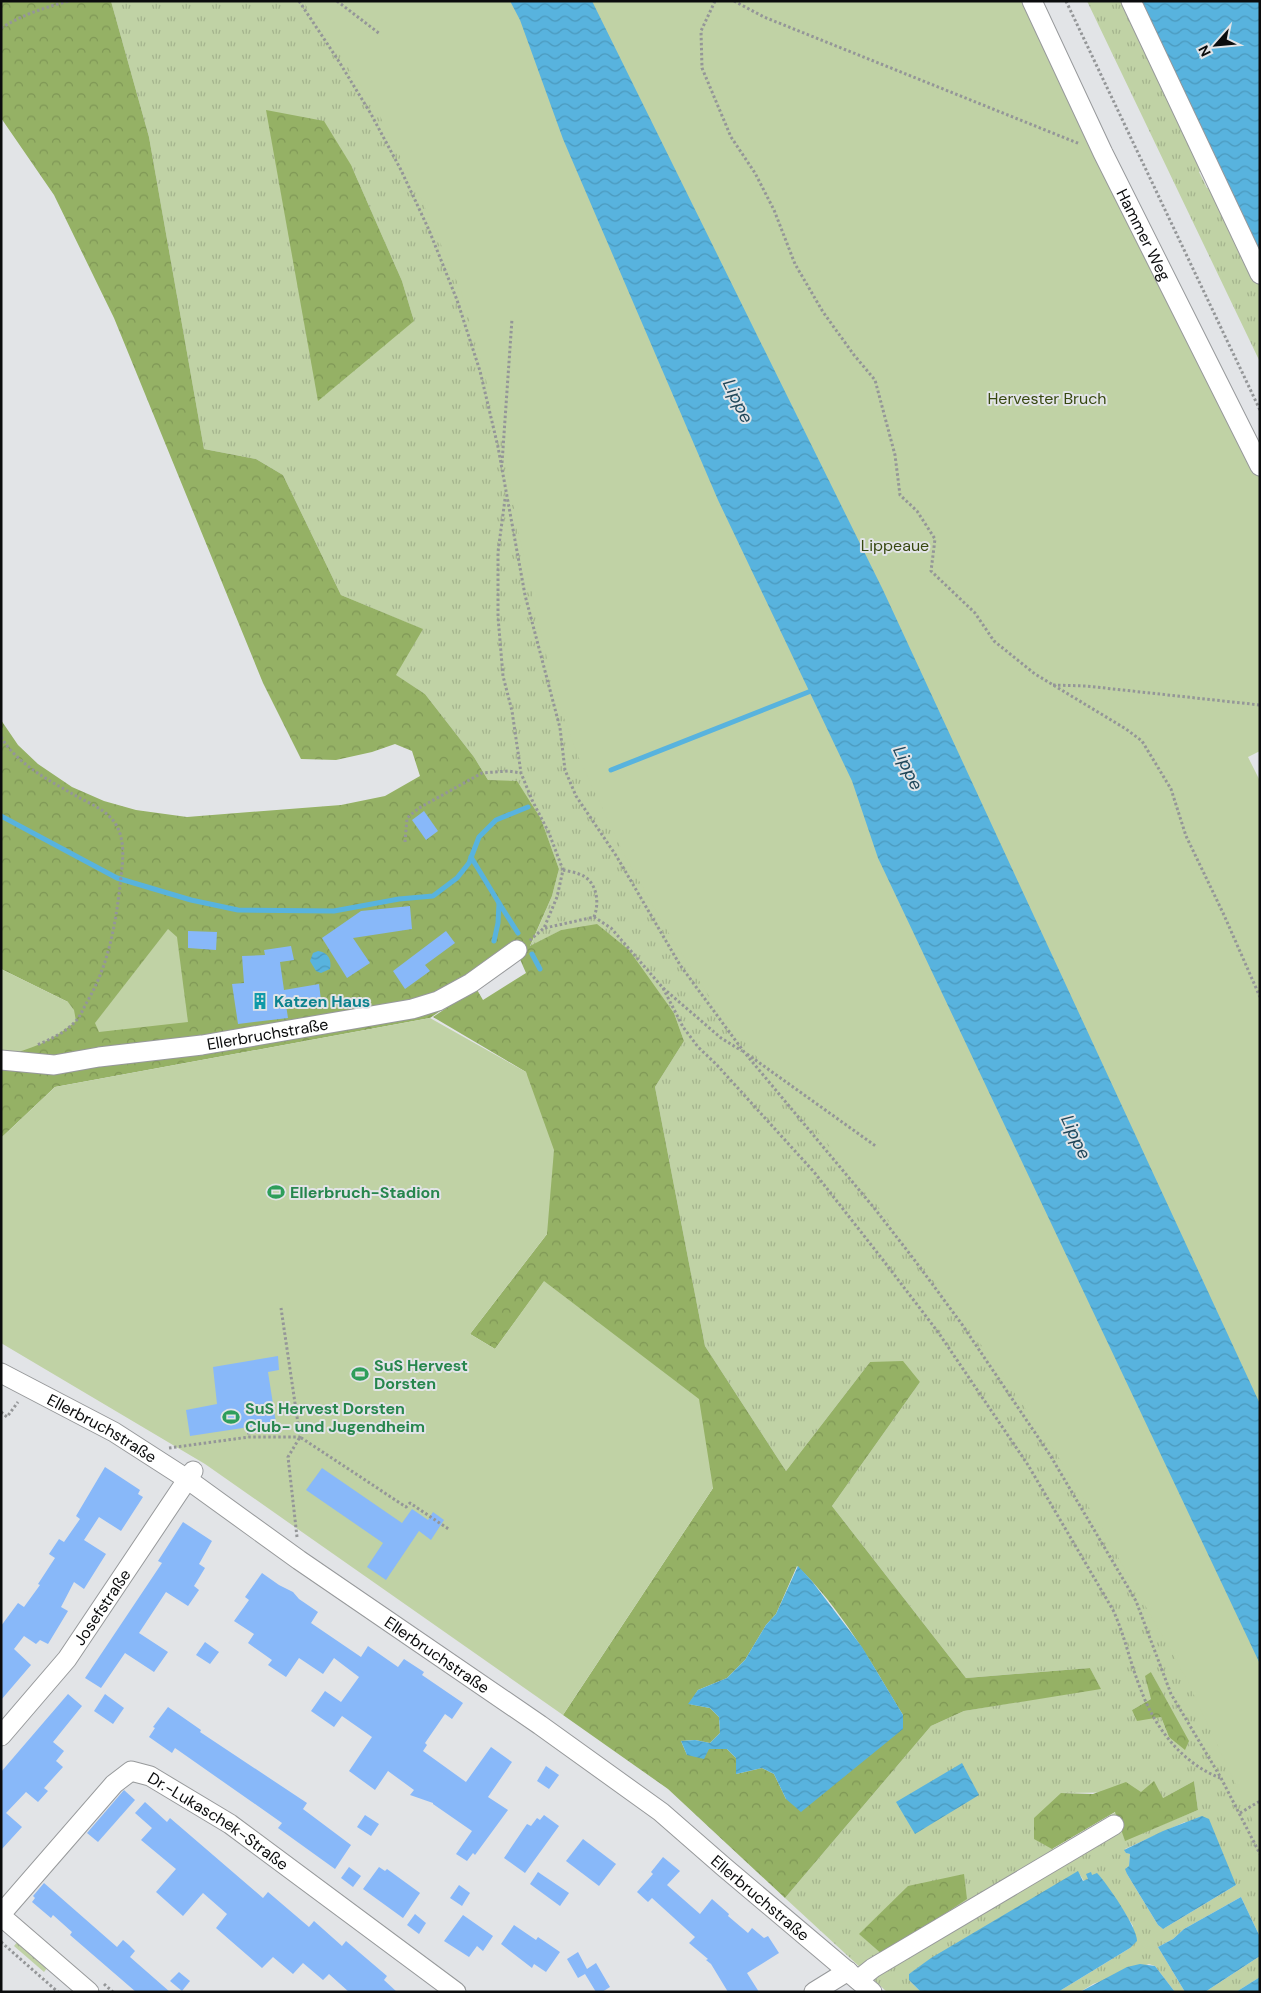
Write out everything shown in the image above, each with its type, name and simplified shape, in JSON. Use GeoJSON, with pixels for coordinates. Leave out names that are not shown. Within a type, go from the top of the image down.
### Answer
{"type":"FeatureCollection","features":[{"type":"Feature","properties":{"kind":"street","name":"Hammer Weg"},"geometry":{"type":"LineString","coordinates":[[1032,1],[1103,153],[1260,466]]}},
{"type":"Feature","properties":{"kind":"street"},"geometry":{"type":"LineString","coordinates":[[1131,1],[1260,274]]}},
{"type":"Feature","properties":{"kind":"street","name":"Ellerbruchstraße"},"geometry":{"type":"LineString","coordinates":[[1,1060],[54,1065],[202,1045],[412,1009],[438,1001],[471,982],[517,950]]}},
{"type":"Feature","properties":{"kind":"street","name":"Ellerbruchstraße"},"geometry":{"type":"LineString","coordinates":[[1,1373],[114,1432],[190,1475],[299,1560],[540,1725],[661,1812],[872,1992]]}},
{"type":"Feature","properties":{"kind":"street","name":"Josefstraße"},"geometry":{"type":"LineString","coordinates":[[1,1736],[67,1659],[190,1475]]}},
{"type":"Feature","properties":{"kind":"street","name":"Dr.-Lukaschek-Straße"},"geometry":{"type":"LineString","coordinates":[[1,1915],[114,1784],[131,1772],[150,1776],[230,1824],[456,1992]]}},
{"type":"Feature","properties":{"kind":"street"},"geometry":{"type":"LineString","coordinates":[[814,1992],[873,1968],[1114,1825]]}},
{"type":"Feature","properties":{"kind":"street"},"geometry":{"type":"LineString","coordinates":[[1,1915],[89,1992]]}},
{"type":"Feature","properties":{"kind":"path"},"geometry":{"type":"LineString","coordinates":[[1,28],[11,21],[69,1]]}},
{"type":"Feature","properties":{"kind":"path"},"geometry":{"type":"LineString","coordinates":[[298,1],[338,60],[371,114],[401,170],[429,230],[456,300],[480,371],[502,470],[525,594],[560,728],[565,770],[576,796],[617,858],[680,965],[744,1052],[875,1209],[961,1323],[1005,1387],[1081,1506],[1136,1601],[1171,1694],[1221,1778],[1260,1854]]}},
{"type":"Feature","properties":{"kind":"path"},"geometry":{"type":"LineString","coordinates":[[337,1],[380,34]]}},
{"type":"Feature","properties":{"kind":"path"},"geometry":{"type":"LineString","coordinates":[[716,1],[701,31],[702,68],[731,137],[755,173],[795,264],[824,312],[854,355],[875,380],[894,455],[900,494],[917,511],[935,539],[930,571],[975,613],[994,641],[1035,674],[1126,729],[1142,741],[1171,789],[1186,836],[1224,915],[1260,997]]}},
{"type":"Feature","properties":{"kind":"path"},"geometry":{"type":"LineString","coordinates":[[734,1],[764,16],[1103,153]]}},
{"type":"Feature","properties":{"kind":"path"},"geometry":{"type":"LineString","coordinates":[[1066,1],[1260,410]]}},
{"type":"Feature","properties":{"kind":"path"},"geometry":{"type":"LineString","coordinates":[[502,470],[512,319]]}},
{"type":"Feature","properties":{"kind":"path"},"geometry":{"type":"LineString","coordinates":[[506,496],[498,552],[498,616],[503,676],[512,711],[521,774],[549,833],[563,870],[557,898],[544,928],[594,917],[611,928],[662,988],[721,1038],[744,1052],[877,1147]]}},
{"type":"Feature","properties":{"kind":"path"},"geometry":{"type":"LineString","coordinates":[[1052,685],[1086,686],[1260,705]]}},
{"type":"Feature","properties":{"kind":"path"},"geometry":{"type":"LineString","coordinates":[[1,737],[6,745],[25,764],[105,812],[116,824],[121,840],[122,870],[116,921],[109,952],[96,987],[76,1021],[59,1036],[36,1046]]}},
{"type":"Feature","properties":{"kind":"path"},"geometry":{"type":"LineString","coordinates":[[405,842],[406,818],[419,808],[482,773],[508,772],[521,774]]}},
{"type":"Feature","properties":{"kind":"path"},"geometry":{"type":"LineString","coordinates":[[563,870],[581,874],[592,884],[598,901],[594,917]]}},
{"type":"Feature","properties":{"kind":"path"},"geometry":{"type":"LineString","coordinates":[[662,988],[682,1027],[814,1172],[938,1332],[1028,1465],[1108,1602],[1123,1632],[1140,1689],[1152,1714],[1169,1740],[1188,1759],[1208,1773],[1221,1778]]}},
{"type":"Feature","properties":{"kind":"path"},"geometry":{"type":"LineString","coordinates":[[281,1308],[300,1437],[288,1457],[299,1560]]}},
{"type":"Feature","properties":{"kind":"path"},"geometry":{"type":"LineString","coordinates":[[1,1412],[7,1417],[18,1402]]}},
{"type":"Feature","properties":{"kind":"path"},"geometry":{"type":"LineString","coordinates":[[248,1427],[249,1437]]}},
{"type":"Feature","properties":{"kind":"path"},"geometry":{"type":"LineString","coordinates":[[161,1449],[249,1437],[300,1437],[406,1507],[410,1503],[450,1530]]}},
{"type":"Feature","properties":{"kind":"path"},"geometry":{"type":"LineString","coordinates":[[1240,1813],[1260,1801]]}},
{"type":"Feature","properties":{"kind":"path"},"geometry":{"type":"LineString","coordinates":[[1,1942],[58,1992]]}},
{"type":"Feature","properties":{"kind":"green space"},"geometry":{"type":"Polygon","coordinates":[[[1,1],[111,1],[149,137],[204,449],[256,459],[283,475],[341,595],[423,629],[396,675],[425,694],[474,757],[488,780],[517,781],[541,819],[559,869],[552,896],[530,946],[561,930],[597,924],[629,950],[674,1013],[684,1041],[655,1087],[705,1346],[786,1471],[870,1362],[903,1361],[920,1382],[832,1506],[966,1678],[1090,1668],[1101,1689],[964,1711],[931,1726],[785,1898],[668,1789],[563,1715],[713,1488],[544,1282],[495,1349],[470,1334],[547,1234],[526,1072],[433,1017],[476,988],[483,1000],[526,973],[519,957],[430,1018],[55,1087],[1,1138],[1,1060],[68,1002],[1,969],[1,720],[18,745],[38,764],[72,787],[104,801],[136,810],[187,817],[341,805],[385,796],[420,776],[412,751],[395,744],[372,752],[336,760],[301,759],[263,683],[114,318],[54,195],[1,118],[1,1]],[[797,1566],[776,1614],[766,1625],[745,1660],[727,1678],[698,1690],[689,1704],[710,1708],[719,1717],[720,1733],[710,1743],[695,1740],[681,1741],[687,1755],[709,1749],[727,1749],[736,1758],[736,1774],[762,1768],[774,1774],[786,1799],[903,1715],[855,1637],[813,1582],[797,1566]]]}},
{"type":"Feature","properties":{"kind":"green space"},"geometry":{"type":"Polygon","coordinates":[[[111,1],[510,1],[1260,1664],[1260,1937],[1241,1897],[1184,1929],[1173,1939],[1158,1947],[1185,1992],[1175,1992],[1155,1966],[1149,1964],[1093,1984],[1080,1992],[1058,1992],[1130,1948],[1133,1926],[1121,1907],[1092,1875],[1087,1875],[1089,1879],[1084,1881],[1080,1875],[909,1974],[909,1980],[921,1992],[887,1992],[785,1898],[931,1726],[964,1711],[1100,1688],[1090,1668],[966,1678],[832,1506],[920,1382],[870,1362],[786,1471],[705,1346],[655,1087],[684,1041],[674,1013],[655,987],[578,928],[561,930],[530,947],[552,896],[559,869],[541,819],[488,780],[474,757],[425,694],[395,675],[422,629],[341,595],[283,475],[256,459],[204,449],[149,137],[111,1]],[[351,165],[414,321],[402,281],[351,165]],[[1151,1672],[1151,1699],[1132,1710],[1161,1717],[1169,1737],[1169,1706],[1151,1672]],[[1194,1781],[1163,1798],[1142,1792],[1061,1793],[1053,1849],[1116,1812],[1125,1840],[1198,1810],[1194,1781]],[[1185,1822],[1125,1849],[1126,1853],[1130,1854],[1129,1867],[1126,1868],[1127,1874],[1158,1925],[1163,1929],[1236,1885],[1185,1822]]]}},
{"type":"Feature","properties":{"kind":"green space","name":"Lippeaue"},"geometry":{"type":"Polygon","coordinates":[[[303,1],[1030,1],[1260,463],[1260,751],[1248,757],[1260,781],[1260,1836],[1187,1680],[1104,1532],[1053,1448],[975,1336],[871,1197],[714,1004],[665,927],[623,852],[578,756],[555,693],[519,536],[504,450],[461,291],[421,198],[375,106],[303,1]]]}},
{"type":"Feature","properties":{"kind":"green space"},"geometry":{"type":"Polygon","coordinates":[[[1087,1],[1126,1],[1205,168],[1199,172],[1207,188],[1213,186],[1260,285],[1260,362],[1087,1]]]}},
{"type":"Feature","properties":{"kind":"green space"},"geometry":{"type":"Polygon","coordinates":[[[266,110],[324,121],[351,165],[402,281],[414,321],[318,401],[266,110]]]}},
{"type":"Feature","properties":{"kind":"green space"},"geometry":{"type":"Polygon","coordinates":[[[168,929],[177,937],[188,1022],[99,1032],[95,1023],[168,929]]]}},
{"type":"Feature","properties":{"kind":"green space"},"geometry":{"type":"Polygon","coordinates":[[[1,969],[68,1002],[74,1010],[76,1021],[59,1034],[42,1043],[22,1051],[1,1056],[1,969]]]}},
{"type":"Feature","properties":{"kind":"green space","name":"SuS Hervest Dorsten"},"geometry":{"type":"Polygon","coordinates":[[[430,1018],[526,1072],[554,1150],[547,1234],[470,1334],[495,1349],[544,1281],[699,1399],[713,1488],[563,1715],[205,1464],[1,1343],[1,1138],[55,1087],[430,1018]]]}},
{"type":"Feature","properties":{"kind":"green space"},"geometry":{"type":"Polygon","coordinates":[[[1151,1672],[1189,1741],[1185,1750],[1169,1737],[1161,1717],[1137,1721],[1132,1710],[1151,1699],[1145,1676],[1151,1672]]]}},
{"type":"Feature","properties":{"kind":"green space"},"geometry":{"type":"Polygon","coordinates":[[[1154,1781],[1163,1798],[1194,1781],[1198,1810],[1125,1841],[1115,1812],[1052,1849],[1034,1839],[1034,1818],[1061,1793],[1093,1794],[1126,1782],[1141,1792],[1154,1781]]]}},
{"type":"Feature","properties":{"kind":"green space"},"geometry":{"type":"Polygon","coordinates":[[[964,1874],[967,1899],[883,1955],[859,1934],[908,1886],[964,1874]]]}},
{"type":"Feature","properties":{"kind":"green space"},"geometry":{"type":"Polygon","coordinates":[[[18,1941],[47,1968],[44,1972],[14,1946],[18,1941]]]}},
{"type":"Feature","properties":{"kind":"green space"},"geometry":{"type":"Polygon","coordinates":[[[1260,1956],[1260,1977],[1236,1992],[1205,1992],[1260,1956]]]}},
{"type":"Feature","properties":{"kind":"water","name":"Lippe"},"geometry":{"type":"Polygon","coordinates":[[[510,1],[592,1],[883,590],[1260,1404],[1260,1664],[878,858],[852,781],[718,500],[563,139],[520,20],[510,1]]]}},
{"type":"Feature","properties":{"kind":"water"},"geometry":{"type":"Polygon","coordinates":[[[1141,1],[1260,1],[1260,254],[1141,1]]]}},
{"type":"Feature","properties":{"kind":"water"},"geometry":{"type":"Polygon","coordinates":[[[318,951],[327,955],[330,963],[330,969],[321,973],[316,971],[310,961],[313,953],[318,951]]]}},
{"type":"Feature","properties":{"kind":"water"},"geometry":{"type":"Polygon","coordinates":[[[798,1566],[811,1580],[862,1647],[903,1715],[903,1729],[801,1812],[786,1799],[774,1774],[762,1768],[736,1774],[736,1758],[727,1749],[709,1749],[704,1759],[687,1755],[681,1741],[695,1740],[710,1743],[720,1733],[719,1717],[710,1708],[688,1704],[698,1690],[727,1678],[745,1660],[766,1625],[776,1614],[798,1566]]]}},
{"type":"Feature","properties":{"kind":"water"},"geometry":{"type":"Polygon","coordinates":[[[962,1763],[979,1795],[915,1834],[896,1802],[962,1763]]]}},
{"type":"Feature","properties":{"kind":"water"},"geometry":{"type":"Polygon","coordinates":[[[1202,1816],[1209,1819],[1236,1885],[1163,1929],[1158,1925],[1127,1874],[1125,1869],[1129,1866],[1130,1854],[1124,1850],[1163,1831],[1202,1816]]]}},
{"type":"Feature","properties":{"kind":"water"},"geometry":{"type":"Polygon","coordinates":[[[1078,1871],[1083,1881],[1088,1879],[1086,1874],[1091,1872],[1092,1875],[1097,1873],[1102,1878],[1133,1927],[1137,1941],[1130,1948],[1058,1992],[921,1992],[909,1980],[909,1974],[931,1958],[1078,1871]]]}},
{"type":"Feature","properties":{"kind":"water"},"geometry":{"type":"Polygon","coordinates":[[[1241,1897],[1260,1937],[1260,1956],[1205,1992],[1185,1992],[1158,1947],[1173,1939],[1184,1929],[1241,1897]]]}},
{"type":"Feature","properties":{"kind":"water"},"geometry":{"type":"Polygon","coordinates":[[[1140,1964],[1155,1966],[1175,1992],[1080,1992],[1127,1967],[1140,1964]]]}},
{"type":"Feature","properties":{"kind":"water"},"geometry":{"type":"Polygon","coordinates":[[[1260,1977],[1260,1992],[1236,1992],[1260,1977]]]}},
{"type":"Feature","properties":{"kind":"building"},"geometry":{"type":"Polygon","coordinates":[[[424,811],[438,831],[426,840],[412,820],[424,811]]]}},
{"type":"Feature","properties":{"kind":"building"},"geometry":{"type":"Polygon","coordinates":[[[410,906],[412,929],[353,938],[370,963],[347,978],[322,938],[361,911],[410,906]]]}},
{"type":"Feature","properties":{"kind":"building"},"geometry":{"type":"Polygon","coordinates":[[[188,931],[217,932],[216,950],[188,948],[188,931]]]}},
{"type":"Feature","properties":{"kind":"building"},"geometry":{"type":"Polygon","coordinates":[[[446,931],[455,943],[425,965],[430,971],[405,989],[393,971],[446,931]]]}},
{"type":"Feature","properties":{"kind":"building"},"geometry":{"type":"Polygon","coordinates":[[[291,946],[294,960],[280,962],[284,990],[319,984],[321,1000],[286,1005],[288,1018],[238,1024],[232,984],[244,983],[242,956],[265,955],[264,950],[291,946]]]}},
{"type":"Feature","properties":{"kind":"building"},"geometry":{"type":"Polygon","coordinates":[[[278,1356],[279,1370],[268,1372],[276,1423],[190,1436],[186,1410],[217,1404],[213,1367],[278,1356]]]}},
{"type":"Feature","properties":{"kind":"building"},"geometry":{"type":"Polygon","coordinates":[[[105,1467],[140,1490],[138,1494],[143,1497],[121,1531],[99,1517],[84,1540],[106,1554],[84,1589],[74,1582],[61,1607],[68,1611],[48,1644],[40,1640],[36,1644],[24,1636],[14,1649],[31,1665],[1,1700],[1,1626],[18,1603],[24,1607],[40,1585],[38,1584],[55,1558],[49,1554],[59,1539],[64,1542],[80,1519],[76,1516],[105,1467]]]}},
{"type":"Feature","properties":{"kind":"building"},"geometry":{"type":"Polygon","coordinates":[[[322,1468],[402,1523],[412,1509],[428,1520],[433,1512],[444,1520],[431,1540],[419,1531],[386,1580],[367,1567],[383,1543],[306,1490],[322,1468]]]}},
{"type":"Feature","properties":{"kind":"building"},"geometry":{"type":"Polygon","coordinates":[[[183,1522],[212,1541],[199,1564],[205,1568],[194,1586],[199,1590],[188,1606],[166,1592],[139,1633],[168,1652],[154,1672],[125,1653],[101,1688],[85,1678],[162,1563],[158,1561],[183,1522]]]}},
{"type":"Feature","properties":{"kind":"building"},"geometry":{"type":"Polygon","coordinates":[[[262,1573],[293,1592],[299,1599],[318,1612],[311,1623],[361,1657],[368,1646],[398,1667],[404,1659],[424,1672],[422,1675],[463,1703],[452,1719],[445,1714],[425,1743],[427,1745],[423,1751],[466,1782],[491,1747],[512,1762],[488,1797],[508,1810],[475,1855],[473,1853],[467,1861],[456,1854],[472,1831],[433,1803],[410,1795],[414,1790],[388,1771],[375,1790],[349,1771],[372,1737],[342,1716],[334,1727],[311,1711],[325,1691],[341,1702],[359,1677],[334,1658],[323,1674],[299,1658],[286,1677],[268,1665],[272,1660],[248,1643],[254,1634],[234,1621],[249,1600],[245,1597],[262,1573]]]}},
{"type":"Feature","properties":{"kind":"building"},"geometry":{"type":"Polygon","coordinates":[[[205,1642],[219,1652],[210,1664],[196,1655],[205,1642]]]}},
{"type":"Feature","properties":{"kind":"building"},"geometry":{"type":"Polygon","coordinates":[[[68,1694],[82,1706],[53,1742],[64,1751],[56,1761],[63,1767],[44,1788],[48,1791],[38,1802],[26,1792],[6,1813],[22,1827],[1,1850],[1,1772],[68,1694]]]}},
{"type":"Feature","properties":{"kind":"building"},"geometry":{"type":"Polygon","coordinates":[[[105,1694],[124,1708],[113,1724],[94,1711],[105,1694]]]}},
{"type":"Feature","properties":{"kind":"building"},"geometry":{"type":"Polygon","coordinates":[[[168,1707],[201,1730],[200,1732],[307,1803],[303,1809],[351,1845],[335,1869],[278,1828],[282,1823],[175,1748],[172,1753],[149,1737],[155,1728],[153,1727],[168,1707]]]}},
{"type":"Feature","properties":{"kind":"building"},"geometry":{"type":"Polygon","coordinates":[[[546,1766],[559,1775],[549,1789],[537,1781],[546,1766]]]}},
{"type":"Feature","properties":{"kind":"building"},"geometry":{"type":"Polygon","coordinates":[[[124,1790],[135,1800],[98,1842],[87,1833],[124,1790]]]}},
{"type":"Feature","properties":{"kind":"building"},"geometry":{"type":"Polygon","coordinates":[[[145,1802],[167,1822],[170,1818],[263,1898],[268,1892],[309,1927],[314,1921],[342,1946],[346,1941],[387,1976],[384,1980],[397,1992],[349,1992],[329,1974],[323,1980],[303,1963],[293,1974],[273,1957],[262,1968],[216,1928],[227,1914],[203,1893],[183,1916],[156,1892],[176,1869],[141,1840],[152,1828],[135,1813],[145,1802]]]}},
{"type":"Feature","properties":{"kind":"building"},"geometry":{"type":"Polygon","coordinates":[[[365,1815],[379,1824],[371,1836],[357,1827],[365,1815]]]}},
{"type":"Feature","properties":{"kind":"building"},"geometry":{"type":"Polygon","coordinates":[[[544,1815],[559,1826],[525,1873],[504,1858],[527,1824],[531,1826],[537,1818],[540,1820],[544,1815]]]}},
{"type":"Feature","properties":{"kind":"building"},"geometry":{"type":"Polygon","coordinates":[[[583,1839],[616,1864],[599,1886],[566,1861],[583,1839]]]}},
{"type":"Feature","properties":{"kind":"building"},"geometry":{"type":"Polygon","coordinates":[[[663,1857],[680,1871],[667,1885],[700,1914],[712,1899],[748,1933],[752,1928],[764,1938],[768,1936],[779,1953],[747,1973],[759,1992],[728,1992],[711,1964],[706,1960],[708,1959],[689,1943],[695,1937],[652,1898],[648,1902],[637,1892],[653,1874],[651,1872],[663,1857]]]}},
{"type":"Feature","properties":{"kind":"building"},"geometry":{"type":"Polygon","coordinates":[[[349,1867],[361,1876],[353,1887],[341,1878],[349,1867]]]}},
{"type":"Feature","properties":{"kind":"building"},"geometry":{"type":"Polygon","coordinates":[[[379,1867],[385,1871],[387,1869],[420,1893],[403,1918],[363,1889],[379,1867]]]}},
{"type":"Feature","properties":{"kind":"building"},"geometry":{"type":"Polygon","coordinates":[[[538,1872],[569,1893],[560,1906],[530,1884],[538,1872]]]}},
{"type":"Feature","properties":{"kind":"building"},"geometry":{"type":"Polygon","coordinates":[[[44,1883],[117,1947],[123,1940],[129,1945],[135,1951],[130,1957],[170,1992],[136,1992],[70,1935],[72,1932],[53,1915],[51,1918],[32,1902],[35,1898],[33,1896],[44,1883]]]}},
{"type":"Feature","properties":{"kind":"building"},"geometry":{"type":"Polygon","coordinates":[[[459,1885],[470,1893],[462,1906],[450,1898],[459,1885]]]}},
{"type":"Feature","properties":{"kind":"building"},"geometry":{"type":"Polygon","coordinates":[[[415,1914],[426,1923],[419,1934],[407,1925],[415,1914]]]}},
{"type":"Feature","properties":{"kind":"building"},"geometry":{"type":"Polygon","coordinates":[[[463,1915],[493,1936],[483,1951],[477,1946],[469,1957],[444,1941],[463,1915]]]}},
{"type":"Feature","properties":{"kind":"building"},"geometry":{"type":"Polygon","coordinates":[[[514,1925],[536,1940],[538,1937],[560,1952],[546,1972],[534,1964],[532,1968],[501,1944],[514,1925]]]}},
{"type":"Feature","properties":{"kind":"building"},"geometry":{"type":"Polygon","coordinates":[[[578,1952],[587,1969],[596,1963],[610,1987],[602,1992],[596,1992],[585,1974],[578,1978],[567,1959],[578,1952]]]}},
{"type":"Feature","properties":{"kind":"building"},"geometry":{"type":"Polygon","coordinates":[[[179,1972],[190,1981],[182,1991],[170,1981],[179,1972]]]}},
{"type":"Feature","properties":{"kind":"waterway"},"geometry":{"type":"LineString","coordinates":[[611,770],[811,691]]}},
{"type":"Feature","properties":{"kind":"waterway"},"geometry":{"type":"LineString","coordinates":[[1,816],[117,878],[191,900],[238,910],[334,911],[399,899],[433,896],[457,878],[469,863],[479,837],[496,820],[528,807]]}},
{"type":"Feature","properties":{"kind":"waterway"},"geometry":{"type":"LineString","coordinates":[[471,857],[499,903],[498,923],[494,941]]}},
{"type":"Feature","properties":{"kind":"waterway"},"geometry":{"type":"LineString","coordinates":[[499,903],[518,933]]}},
{"type":"Feature","properties":{"kind":"waterway"},"geometry":{"type":"LineString","coordinates":[[532,954],[540,969]]}},
{"type":"Feature","properties":{"kind":"place","name":"Katzen Haus"},"geometry":{"type":"Point","coordinates":[260,1001]}},
{"type":"Feature","properties":{"kind":"place","name":"Ellerbruch-Stadion"},"geometry":{"type":"Point","coordinates":[276,1192]}},
{"type":"Feature","properties":{"kind":"place","name":"SuS Hervest Dorsten"},"geometry":{"type":"Point","coordinates":[360,1374]}},
{"type":"Feature","properties":{"kind":"place","name":"SuS Hervest Dorsten Club- und Jugendheim"},"geometry":{"type":"Point","coordinates":[231,1417]}},
{"type":"Feature","properties":{"kind":"park label","name":"Hervester Bruch"},"geometry":{"type":"Point","coordinates":[1047,398]}}]}
